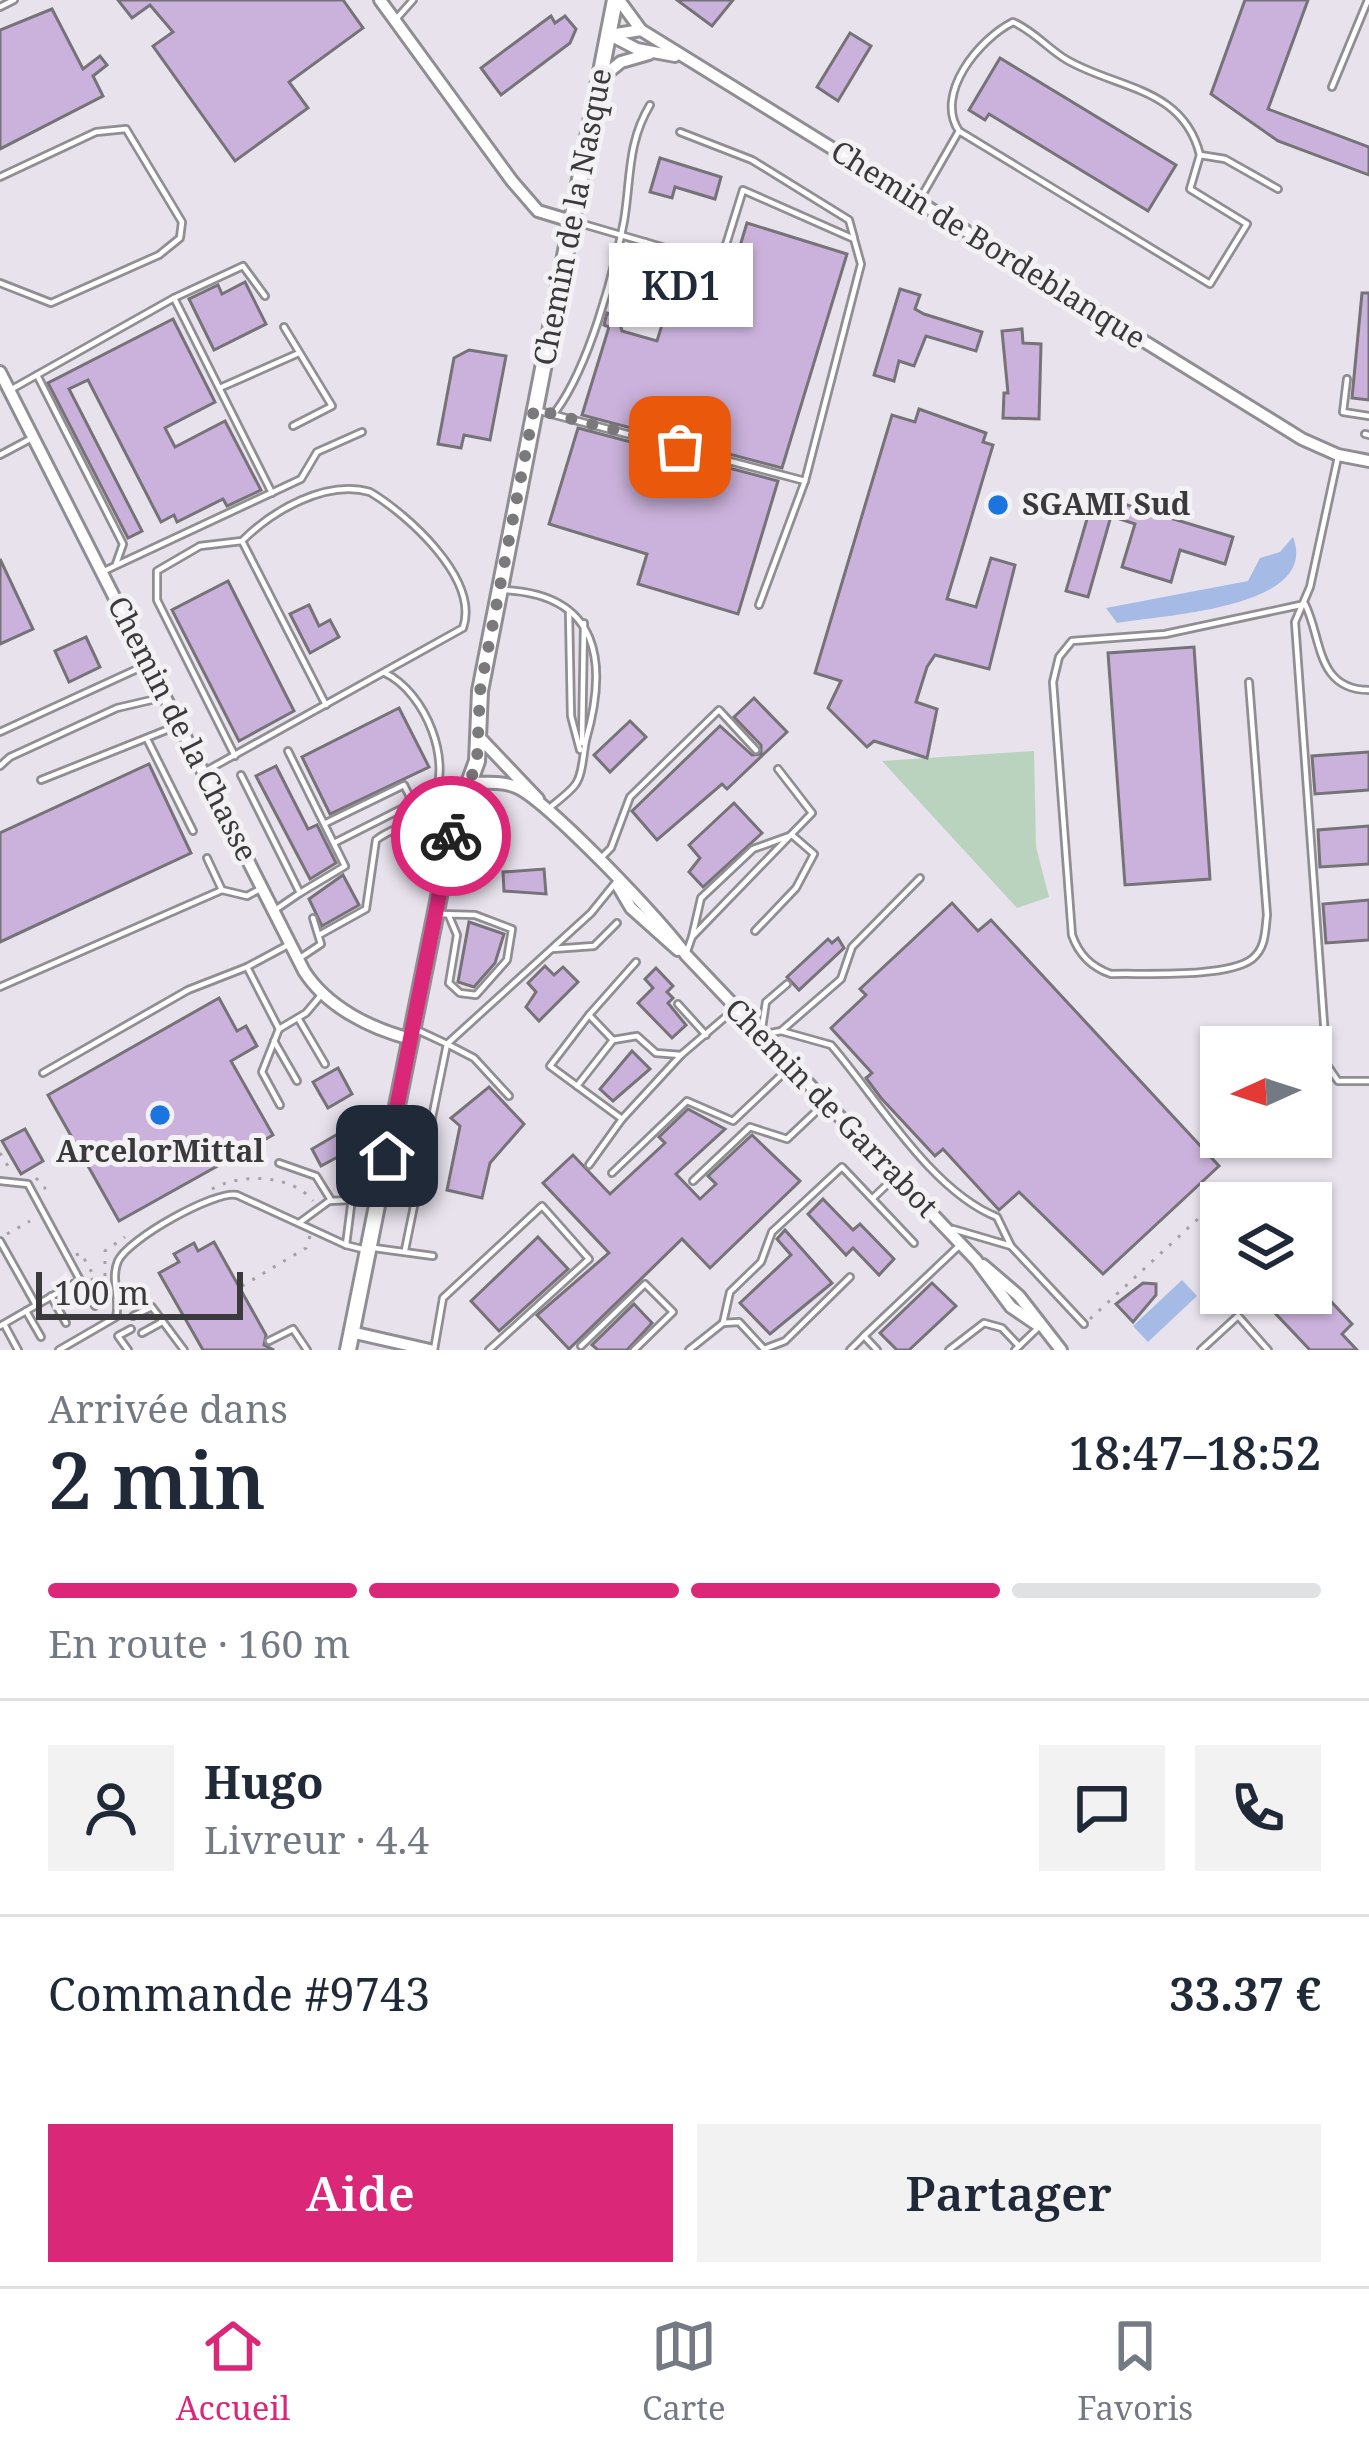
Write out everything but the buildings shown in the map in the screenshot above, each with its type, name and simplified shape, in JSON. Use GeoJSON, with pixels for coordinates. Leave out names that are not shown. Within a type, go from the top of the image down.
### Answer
{"type":"FeatureCollection","features":[{"type":"Feature","properties":{"kind":"street"},"geometry":{"type":"LineString","coordinates":[[380,0],[512,182],[538,211],[571,221]]}},
{"type":"Feature","properties":{"kind":"street"},"geometry":{"type":"LineString","coordinates":[[610,35],[641,30],[617,0]]}},
{"type":"Feature","properties":{"kind":"street","name":"Chemin de la Nasque"},"geometry":{"type":"LineString","coordinates":[[348,1350],[412,1033],[443,915],[459,805],[481,739],[480,691],[617,0]]}},
{"type":"Feature","properties":{"kind":"street","name":"Chemin de Bordeblanque"},"geometry":{"type":"LineString","coordinates":[[641,30],[1302,439],[1338,455],[1369,460]]}},
{"type":"Feature","properties":{"kind":"street"},"geometry":{"type":"LineString","coordinates":[[610,35],[689,62]]}},
{"type":"Feature","properties":{"kind":"street"},"geometry":{"type":"LineString","coordinates":[[601,79],[621,62],[652,53]]}},
{"type":"Feature","properties":{"kind":"street","name":"Chemin de la Chasse"},"geometry":{"type":"LineString","coordinates":[[0,372],[298,958],[322,994],[358,1018],[412,1033]]}},
{"type":"Feature","properties":{"kind":"street","name":"Chemin de Garrabot"},"geometry":{"type":"LineString","coordinates":[[481,739],[535,789],[543,806]]}},
{"type":"Feature","properties":{"kind":"street","name":"Chemin de Garrabot"},"geometry":{"type":"LineString","coordinates":[[470,783],[502,783],[543,806],[665,925],[686,956],[976,1259],[1011,1307],[1038,1325],[1061,1350]]}},
{"type":"Feature","properties":{"kind":"street"},"geometry":{"type":"LineString","coordinates":[[352,1332],[430,1350]]}},
{"type":"Feature","properties":{"kind":"lane"},"geometry":{"type":"LineString","coordinates":[[0,7],[14,0]]}},
{"type":"Feature","properties":{"kind":"lane"},"geometry":{"type":"LineString","coordinates":[[394,20],[413,0]]}},
{"type":"Feature","properties":{"kind":"lane"},"geometry":{"type":"LineString","coordinates":[[1332,87],[1367,0]]}},
{"type":"Feature","properties":{"kind":"lane"},"geometry":{"type":"LineString","coordinates":[[1012,22],[1065,58],[1156,96],[1178,113],[1200,155],[1190,189],[1247,224],[1210,284],[959,131],[951,104],[960,75],[1012,22]]}},
{"type":"Feature","properties":{"kind":"lane"},"geometry":{"type":"LineString","coordinates":[[554,413],[576,384],[620,234],[632,143],[650,105]]}},
{"type":"Feature","properties":{"kind":"lane"},"geometry":{"type":"LineString","coordinates":[[0,177],[96,132],[126,129],[182,222],[179,238],[159,255],[51,303],[0,283]]}},
{"type":"Feature","properties":{"kind":"lane"},"geometry":{"type":"LineString","coordinates":[[919,201],[959,131]]}},
{"type":"Feature","properties":{"kind":"lane"},"geometry":{"type":"LineString","coordinates":[[680,132],[752,160],[849,220],[861,264],[805,481],[759,604]]}},
{"type":"Feature","properties":{"kind":"lane"},"geometry":{"type":"LineString","coordinates":[[1200,155],[1226,159],[1279,188]]}},
{"type":"Feature","properties":{"kind":"lane"},"geometry":{"type":"LineString","coordinates":[[571,221],[720,264],[743,190],[854,239]]}},
{"type":"Feature","properties":{"kind":"lane"},"geometry":{"type":"LineString","coordinates":[[645,242],[625,314],[651,322],[673,250]]}},
{"type":"Feature","properties":{"kind":"lane"},"geometry":{"type":"LineString","coordinates":[[9,390],[174,298],[243,266],[265,296]]}},
{"type":"Feature","properties":{"kind":"lane"},"geometry":{"type":"LineString","coordinates":[[174,298],[272,493]]}},
{"type":"Feature","properties":{"kind":"lane"},"geometry":{"type":"LineString","coordinates":[[284,328],[332,406],[293,426]]}},
{"type":"Feature","properties":{"kind":"lane"},"geometry":{"type":"LineString","coordinates":[[219,388],[299,353]]}},
{"type":"Feature","properties":{"kind":"lane"},"geometry":{"type":"LineString","coordinates":[[37,375],[123,544],[116,566]]}},
{"type":"Feature","properties":{"kind":"lane"},"geometry":{"type":"LineString","coordinates":[[1347,380],[1343,412],[1369,416]]}},
{"type":"Feature","properties":{"kind":"lane"},"geometry":{"type":"LineString","coordinates":[[534,409],[805,481]]}},
{"type":"Feature","properties":{"kind":"lane"},"geometry":{"type":"LineString","coordinates":[[102,572],[302,479],[317,452],[362,432]]}},
{"type":"Feature","properties":{"kind":"lane"},"geometry":{"type":"LineString","coordinates":[[0,455],[33,437]]}},
{"type":"Feature","properties":{"kind":"lane"},"geometry":{"type":"LineString","coordinates":[[1338,455],[1306,604],[1295,622],[1327,1065],[1338,1081],[1369,1081]]}},
{"type":"Feature","properties":{"kind":"lane"},"geometry":{"type":"LineString","coordinates":[[204,772],[236,756],[458,633],[466,616],[447,566],[370,491],[338,488],[259,523],[242,541],[200,545],[157,571],[153,585],[236,756]]}},
{"type":"Feature","properties":{"kind":"lane"},"geometry":{"type":"LineString","coordinates":[[242,541],[326,705]]}},
{"type":"Feature","properties":{"kind":"lane"},"geometry":{"type":"LineString","coordinates":[[500,590],[523,591],[569,612],[584,623],[596,643],[595,708],[578,782],[543,806]]}},
{"type":"Feature","properties":{"kind":"lane"},"geometry":{"type":"LineString","coordinates":[[1250,682],[1268,915],[1264,945],[1251,960],[1219,969],[1111,974],[1099,970],[1078,952],[1072,935],[1053,682],[1059,657],[1072,641],[1166,634],[1306,604]]}},
{"type":"Feature","properties":{"kind":"lane"},"geometry":{"type":"LineString","coordinates":[[1306,604],[1322,664],[1340,682],[1369,690]]}},
{"type":"Feature","properties":{"kind":"lane"},"geometry":{"type":"LineString","coordinates":[[569,612],[571,716],[582,756]]}},
{"type":"Feature","properties":{"kind":"lane"},"geometry":{"type":"LineString","coordinates":[[582,756],[584,623]]}},
{"type":"Feature","properties":{"kind":"lane"},"geometry":{"type":"LineString","coordinates":[[0,731],[148,664]]}},
{"type":"Feature","properties":{"kind":"lane"},"geometry":{"type":"LineString","coordinates":[[321,934],[366,909],[376,840],[428,810],[438,783],[437,749],[418,705],[405,686],[385,673]]}},
{"type":"Feature","properties":{"kind":"lane"},"geometry":{"type":"LineString","coordinates":[[0,766],[10,757],[117,708],[164,696]]}},
{"type":"Feature","properties":{"kind":"lane"},"geometry":{"type":"LineString","coordinates":[[596,862],[610,848],[630,796],[719,710],[756,750]]}},
{"type":"Feature","properties":{"kind":"lane"},"geometry":{"type":"LineString","coordinates":[[41,779],[115,746],[148,741],[179,724]]}},
{"type":"Feature","properties":{"kind":"lane"},"geometry":{"type":"LineString","coordinates":[[148,741],[193,831]]}},
{"type":"Feature","properties":{"kind":"lane"},"geometry":{"type":"LineString","coordinates":[[273,910],[344,868],[336,842],[288,751]]}},
{"type":"Feature","properties":{"kind":"lane"},"geometry":{"type":"LineString","coordinates":[[692,937],[812,813],[778,769]]}},
{"type":"Feature","properties":{"kind":"lane"},"geometry":{"type":"LineString","coordinates":[[241,775],[300,893]]}},
{"type":"Feature","properties":{"kind":"lane"},"geometry":{"type":"LineString","coordinates":[[326,823],[404,784],[413,803],[336,842]]}},
{"type":"Feature","properties":{"kind":"lane"},"geometry":{"type":"LineString","coordinates":[[755,932],[796,888],[814,854],[792,835]]}},
{"type":"Feature","properties":{"kind":"lane"},"geometry":{"type":"LineString","coordinates":[[686,956],[701,898],[753,849],[792,835]]}},
{"type":"Feature","properties":{"kind":"lane"},"geometry":{"type":"LineString","coordinates":[[207,858],[222,890]]}},
{"type":"Feature","properties":{"kind":"lane"},"geometry":{"type":"LineString","coordinates":[[781,1031],[841,979],[852,947],[920,878]]}},
{"type":"Feature","properties":{"kind":"lane"},"geometry":{"type":"LineString","coordinates":[[405,1250],[447,1044],[552,949],[616,882]]}},
{"type":"Feature","properties":{"kind":"lane"},"geometry":{"type":"LineString","coordinates":[[0,987],[222,890],[247,896],[262,888]]}},
{"type":"Feature","properties":{"kind":"lane"},"geometry":{"type":"LineString","coordinates":[[443,915],[475,915],[512,928],[508,960],[476,995],[460,993],[449,982],[458,934],[443,915]]}},
{"type":"Feature","properties":{"kind":"lane"},"geometry":{"type":"LineString","coordinates":[[298,958],[318,948],[321,934],[313,918]]}},
{"type":"Feature","properties":{"kind":"lane"},"geometry":{"type":"LineString","coordinates":[[552,949],[594,946],[616,923]]}},
{"type":"Feature","properties":{"kind":"lane"},"geometry":{"type":"LineString","coordinates":[[44,1073],[188,990],[290,944]]}},
{"type":"Feature","properties":{"kind":"lane"},"geometry":{"type":"LineString","coordinates":[[622,1119],[550,1066],[636,962]]}},
{"type":"Feature","properties":{"kind":"lane"},"geometry":{"type":"LineString","coordinates":[[247,967],[279,1030]]}},
{"type":"Feature","properties":{"kind":"lane"},"geometry":{"type":"LineString","coordinates":[[787,984],[766,1002],[761,1035],[781,1031],[831,1045],[859,1087],[971,1207],[997,1217],[1011,1246],[1084,1324]]}},
{"type":"Feature","properties":{"kind":"lane"},"geometry":{"type":"LineString","coordinates":[[280,1105],[262,1072],[279,1030],[322,994]]}},
{"type":"Feature","properties":{"kind":"lane"},"geometry":{"type":"LineString","coordinates":[[679,1004],[706,1035]]}},
{"type":"Feature","properties":{"kind":"lane"},"geometry":{"type":"LineString","coordinates":[[590,1165],[622,1119],[681,1055],[736,1008]]}},
{"type":"Feature","properties":{"kind":"lane"},"geometry":{"type":"LineString","coordinates":[[589,1015],[613,1040]]}},
{"type":"Feature","properties":{"kind":"lane"},"geometry":{"type":"LineString","coordinates":[[298,1018],[325,1064]]}},
{"type":"Feature","properties":{"kind":"lane"},"geometry":{"type":"LineString","coordinates":[[412,1033],[474,1058],[509,1096]]}},
{"type":"Feature","properties":{"kind":"lane"},"geometry":{"type":"LineString","coordinates":[[577,1085],[613,1040],[637,1036],[656,1053],[681,1055]]}},
{"type":"Feature","properties":{"kind":"lane"},"geometry":{"type":"LineString","coordinates":[[274,1041],[297,1082]]}},
{"type":"Feature","properties":{"kind":"lane"},"geometry":{"type":"LineString","coordinates":[[612,1173],[687,1101],[733,1121],[791,1066]]}},
{"type":"Feature","properties":{"kind":"lane"},"geometry":{"type":"LineString","coordinates":[[694,1181],[750,1127],[787,1139],[826,1102]]}},
{"type":"Feature","properties":{"kind":"lane"},"geometry":{"type":"LineString","coordinates":[[346,1245],[357,1159]]}},
{"type":"Feature","properties":{"kind":"lane"},"geometry":{"type":"LineString","coordinates":[[279,1163],[316,1176],[331,1200]]}},
{"type":"Feature","properties":{"kind":"lane"},"geometry":{"type":"LineString","coordinates":[[723,1323],[730,1292],[761,1262],[772,1232],[842,1167],[914,1243]]}},
{"type":"Feature","properties":{"kind":"lane"},"geometry":{"type":"LineString","coordinates":[[872,1199],[896,1176]]}},
{"type":"Feature","properties":{"kind":"lane"},"geometry":{"type":"LineString","coordinates":[[0,1181],[28,1184],[94,1306]]}},
{"type":"Feature","properties":{"kind":"lane"},"geometry":{"type":"LineString","coordinates":[[59,1350],[110,1323],[118,1304],[116,1265],[127,1249],[219,1194],[237,1196],[346,1245],[433,1256]]}},
{"type":"Feature","properties":{"kind":"lane"},"geometry":{"type":"LineString","coordinates":[[299,1224],[331,1200],[351,1200]]}},
{"type":"Feature","properties":{"kind":"lane"},"geometry":{"type":"LineString","coordinates":[[430,1350],[443,1298],[542,1206],[589,1259],[489,1350]]}},
{"type":"Feature","properties":{"kind":"lane"},"geometry":{"type":"LineString","coordinates":[[944,1226],[1011,1246]]}},
{"type":"Feature","properties":{"kind":"lane"},"geometry":{"type":"LineString","coordinates":[[0,1239],[36,1306]]}},
{"type":"Feature","properties":{"kind":"lane"},"geometry":{"type":"LineString","coordinates":[[850,1350],[961,1244]]}},
{"type":"Feature","properties":{"kind":"lane"},"geometry":{"type":"LineString","coordinates":[[689,1350],[723,1323],[739,1322],[764,1350],[784,1341],[850,1277]]}},
{"type":"Feature","properties":{"kind":"lane"},"geometry":{"type":"LineString","coordinates":[[18,1350],[2,1325],[82,1282]]}},
{"type":"Feature","properties":{"kind":"lane"},"geometry":{"type":"LineString","coordinates":[[581,1349],[645,1284],[673,1312],[634,1350]]}},
{"type":"Feature","properties":{"kind":"lane"},"geometry":{"type":"LineString","coordinates":[[51,1296],[66,1323]]}},
{"type":"Feature","properties":{"kind":"lane"},"geometry":{"type":"LineString","coordinates":[[133,1316],[151,1306],[184,1350]]}},
{"type":"Feature","properties":{"kind":"lane"},"geometry":{"type":"LineString","coordinates":[[26,1311],[41,1337]]}},
{"type":"Feature","properties":{"kind":"lane"},"geometry":{"type":"LineString","coordinates":[[1202,1350],[1238,1316],[1268,1350]]}},
{"type":"Feature","properties":{"kind":"lane"},"geometry":{"type":"LineString","coordinates":[[142,1333],[162,1322]]}},
{"type":"Feature","properties":{"kind":"lane"},"geometry":{"type":"LineString","coordinates":[[110,1323],[128,1350]]}},
{"type":"Feature","properties":{"kind":"lane"},"geometry":{"type":"LineString","coordinates":[[949,1350],[984,1323],[1002,1328],[1017,1348],[1038,1325]]}},
{"type":"Feature","properties":{"kind":"lane"},"geometry":{"type":"LineString","coordinates":[[118,1336],[131,1329]]}},
{"type":"Feature","properties":{"kind":"lane"},"geometry":{"type":"LineString","coordinates":[[269,1342],[293,1329],[307,1350]]}},
{"type":"Feature","properties":{"kind":"lane"},"geometry":{"type":"LineString","coordinates":[[864,1336],[877,1350]]}},
{"type":"Feature","properties":{"kind":"path"},"geometry":{"type":"LineString","coordinates":[[0,1153],[14,1176]]}},
{"type":"Feature","properties":{"kind":"path"},"geometry":{"type":"LineString","coordinates":[[27,1177],[40,1179],[49,1207]]}},
{"type":"Feature","properties":{"kind":"path"},"geometry":{"type":"LineString","coordinates":[[207,1192],[233,1179],[281,1182],[304,1190],[314,1203]]}},
{"type":"Feature","properties":{"kind":"path"},"geometry":{"type":"LineString","coordinates":[[1084,1324],[1200,1218]]}},
{"type":"Feature","properties":{"kind":"path"},"geometry":{"type":"LineString","coordinates":[[0,1239],[30,1221]]}},
{"type":"Feature","properties":{"kind":"path"},"geometry":{"type":"LineString","coordinates":[[128,1235],[109,1246],[102,1263],[113,1306],[142,1291],[153,1294],[159,1306]]}},
{"type":"Feature","properties":{"kind":"path"},"geometry":{"type":"LineString","coordinates":[[66,1240],[94,1278],[82,1282]]}},
{"type":"Feature","properties":{"kind":"shaded area"},"geometry":{"type":"Polygon","coordinates":[[[0,0],[1369,0],[1369,1350],[0,1350],[0,0]]]}},
{"type":"Feature","properties":{"kind":"green space"},"geometry":{"type":"Polygon","coordinates":[[[1034,751],[1036,847],[1049,897],[1017,908],[882,761],[1034,751]]]}},
{"type":"Feature","properties":{"kind":"water"},"geometry":{"type":"Polygon","coordinates":[[[1293,537],[1295,561],[1283,580],[1261,594],[1199,611],[1117,623],[1106,608],[1248,581],[1260,558],[1280,552],[1293,537]]]}},
{"type":"Feature","properties":{"kind":"water"},"geometry":{"type":"Polygon","coordinates":[[[1182,1280],[1197,1296],[1148,1342],[1133,1326],[1182,1280]]]}},
{"type":"Feature","properties":{"kind":"way so far"},"geometry":{"type":"LineString","coordinates":[[451,836],[477,761],[480,691],[534,409],[680,447]]}},
{"type":"Feature","properties":{"kind":"place","name":"KD1"},"geometry":{"type":"Point","coordinates":[680,447]}},
{"type":"Feature","properties":{"kind":"place","name":"SGAMI Sud"},"geometry":{"type":"Point","coordinates":[998,505]}},
{"type":"Feature","properties":{"kind":"place","name":"ArcelorMittal"},"geometry":{"type":"Point","coordinates":[160,1115]}},
{"type":"Feature","properties":{"kind":"route"},"geometry":{"type":"LineString","coordinates":[[387,1156],[451,836]]}}]}
